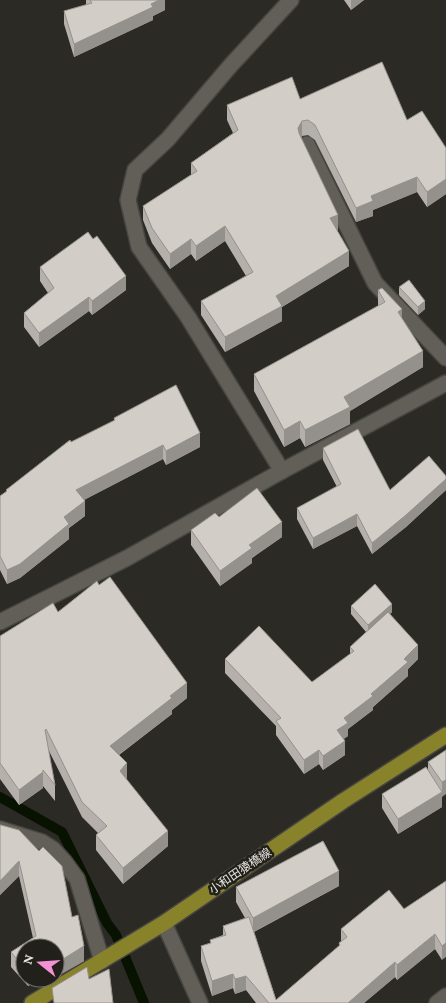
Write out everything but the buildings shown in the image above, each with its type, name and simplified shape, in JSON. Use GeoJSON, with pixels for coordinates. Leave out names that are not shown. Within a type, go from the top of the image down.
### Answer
{"type":"FeatureCollection","features":[{"type":"Feature","properties":{"kind":"main road","name":"小和田猿橋線"},"geometry":{"type":"LineString","coordinates":[[32,1003],[164,922],[343,801],[446,735]]}},
{"type":"Feature","properties":{"kind":"street"},"geometry":{"type":"LineString","coordinates":[[282,472],[188,317],[139,247],[128,200],[135,170],[168,139],[231,65],[291,0]]}},
{"type":"Feature","properties":{"kind":"street"},"geometry":{"type":"LineString","coordinates":[[307,144],[374,283],[446,358]]}},
{"type":"Feature","properties":{"kind":"street"},"geometry":{"type":"LineString","coordinates":[[0,622],[127,558],[446,384]]}},
{"type":"Feature","properties":{"kind":"street"},"geometry":{"type":"LineString","coordinates":[[0,829],[42,842],[64,861],[77,879],[102,961]]}},
{"type":"Feature","properties":{"kind":"street"},"geometry":{"type":"LineString","coordinates":[[164,922],[200,1003]]}},
{"type":"Feature","properties":{"kind":"street"},"geometry":{"type":"LineString","coordinates":[[437,1003],[446,996]]}},
{"type":"Feature","properties":{"kind":"waterway"},"geometry":{"type":"LineString","coordinates":[[0,797],[62,832],[107,923],[116,935],[144,1003]]}}]}
